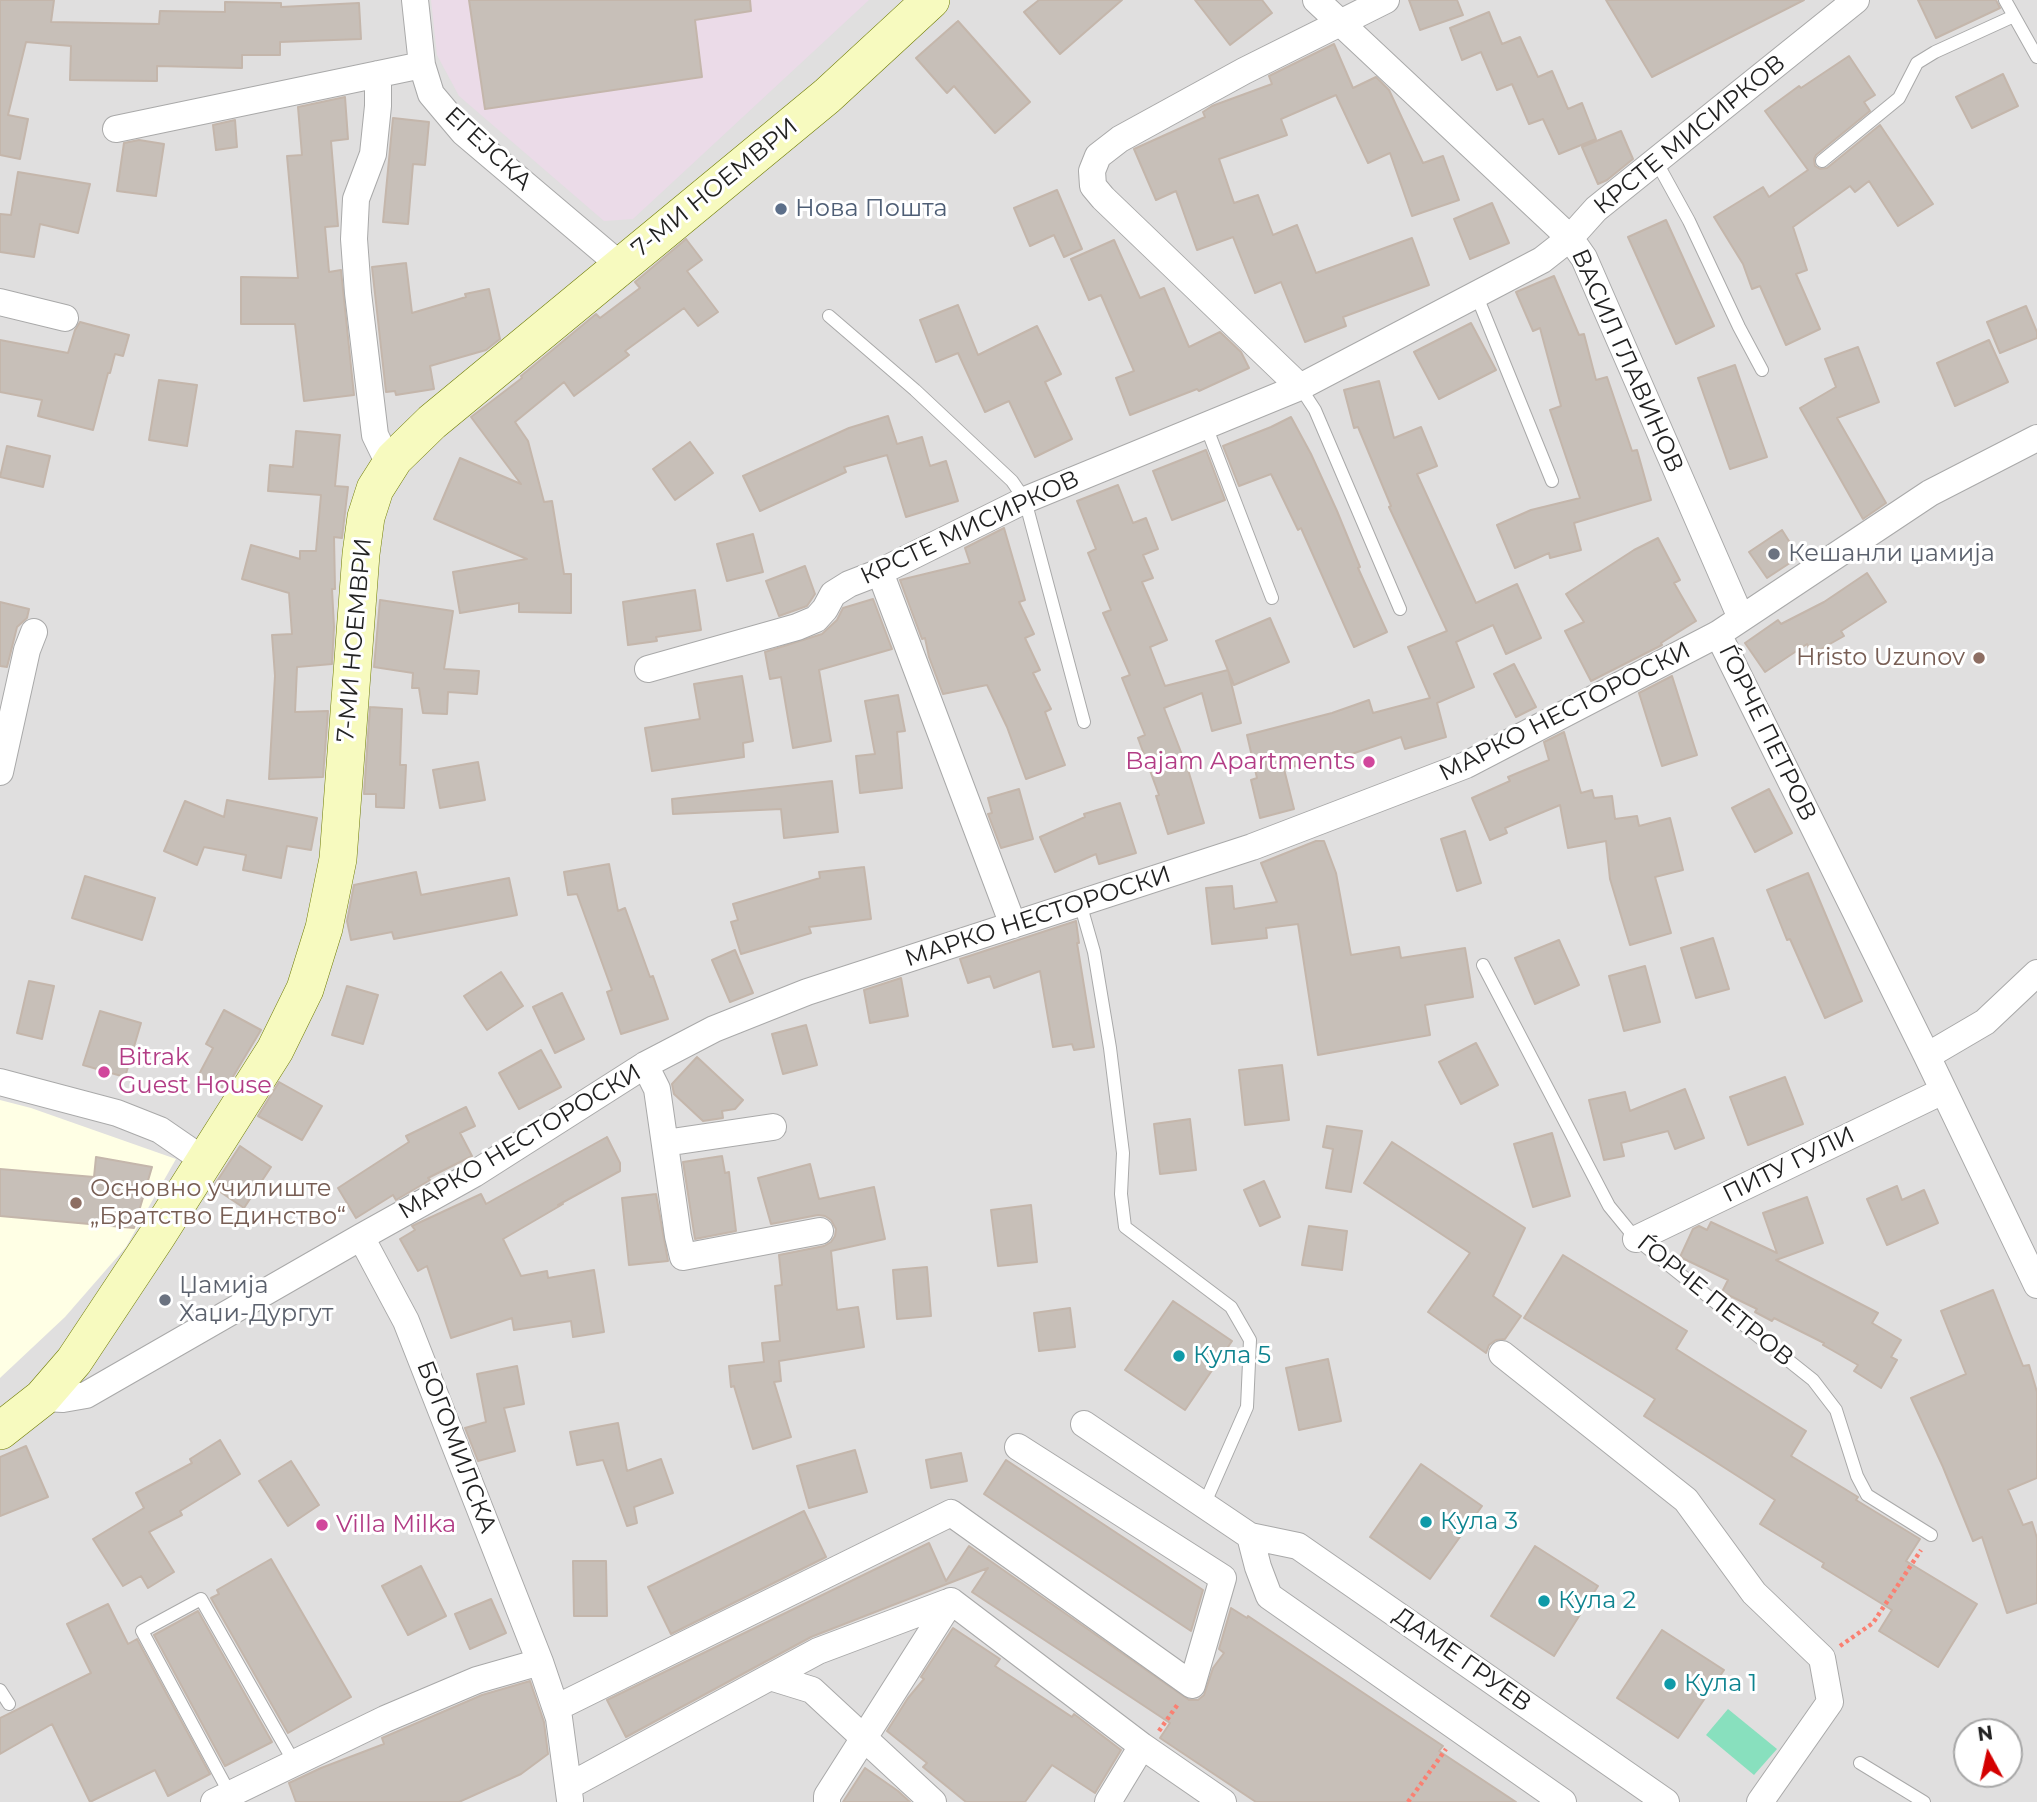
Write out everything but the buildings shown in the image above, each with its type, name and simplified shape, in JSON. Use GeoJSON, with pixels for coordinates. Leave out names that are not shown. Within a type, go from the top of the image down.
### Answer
{"type":"FeatureCollection","features":[{"type":"Feature","properties":{"kind":"street","name":"ЕГЕЈСКА"},"geometry":{"type":"LineString","coordinates":[[415,0],[422,65],[431,94],[463,132],[620,265]]}},
{"type":"Feature","properties":{"kind":"street","name":"7-МИ НОЕМВРИ"},"geometry":{"type":"LineString","coordinates":[[0,1431],[42,1398],[74,1361],[275,1050],[305,989],[324,928],[338,859],[352,662],[366,517],[375,489],[390,466],[432,422],[827,96],[931,0]]}},
{"type":"Feature","properties":{"kind":"street","name":"ВАСИЛ ГЛАВИНОВ"},"geometry":{"type":"LineString","coordinates":[[1316,0],[1570,238],[1584,258],[1741,618]]}},
{"type":"Feature","properties":{"kind":"street"},"geometry":{"type":"LineString","coordinates":[[1300,387],[1103,198],[1093,186],[1092,171],[1098,156],[1120,139],[1244,71],[1386,0]]}},
{"type":"Feature","properties":{"kind":"street","name":"КРСТЕ МИСИРКОВ"},"geometry":{"type":"LineString","coordinates":[[648,669],[797,627],[816,619],[833,594],[849,584],[880,572],[1025,500],[1300,387],[1542,260],[1570,238],[1596,209],[1856,0]]}},
{"type":"Feature","properties":{"kind":"street"},"geometry":{"type":"LineString","coordinates":[[116,129],[422,65]]}},
{"type":"Feature","properties":{"kind":"street"},"geometry":{"type":"LineString","coordinates":[[378,74],[373,154],[356,199],[354,239],[375,435],[390,466]]}},
{"type":"Feature","properties":{"kind":"street"},"geometry":{"type":"LineString","coordinates":[[0,302],[65,318]]}},
{"type":"Feature","properties":{"kind":"street","name":"МАРКО НЕСТОРОСКИ"},"geometry":{"type":"LineString","coordinates":[[42,1398],[63,1399],[86,1395],[474,1174],[645,1065],[714,1029],[807,992],[1252,847],[1466,765],[1718,634],[1930,493],[2037,438]]}},
{"type":"Feature","properties":{"kind":"street"},"geometry":{"type":"LineString","coordinates":[[880,572],[1013,925]]}},
{"type":"Feature","properties":{"kind":"street"},"geometry":{"type":"LineString","coordinates":[[0,772],[27,650],[34,632]]}},
{"type":"Feature","properties":{"kind":"street","name":"ЃОРЧЕ ПЕТРОВ"},"geometry":{"type":"LineString","coordinates":[[1718,634],[2037,1285]]}},
{"type":"Feature","properties":{"kind":"street"},"geometry":{"type":"LineString","coordinates":[[1927,1056],[1986,1022],[2037,973]]}},
{"type":"Feature","properties":{"kind":"street"},"geometry":{"type":"LineString","coordinates":[[645,1065],[657,1089],[678,1236],[684,1257],[820,1231]]}},
{"type":"Feature","properties":{"kind":"street"},"geometry":{"type":"LineString","coordinates":[[0,1082],[117,1113],[160,1130],[205,1161]]}},
{"type":"Feature","properties":{"kind":"street","name":"ПИТУ ГУЛИ"},"geometry":{"type":"LineString","coordinates":[[1636,1239],[1943,1091]]}},
{"type":"Feature","properties":{"kind":"street"},"geometry":{"type":"LineString","coordinates":[[665,1143],[773,1127]]}},
{"type":"Feature","properties":{"kind":"street","name":"БОГОМИЛСКА"},"geometry":{"type":"LineString","coordinates":[[361,1237],[406,1321],[540,1662],[556,1708],[569,1794]]}},
{"type":"Feature","properties":{"kind":"street"},"geometry":{"type":"LineString","coordinates":[[1502,1354],[1686,1500],[1754,1593],[1822,1658],[1830,1702],[1760,1802]]}},
{"type":"Feature","properties":{"kind":"street","name":"ДАМЕ ГРУЕВ"},"geometry":{"type":"LineString","coordinates":[[1084,1424],[1251,1536],[1298,1546],[1667,1802]]}},
{"type":"Feature","properties":{"kind":"street"},"geometry":{"type":"LineString","coordinates":[[556,1708],[951,1513],[1192,1685],[1223,1578],[1018,1447]]}},
{"type":"Feature","properties":{"kind":"street"},"geometry":{"type":"LineString","coordinates":[[1251,1536],[1258,1567],[1269,1595],[1563,1802]]}},
{"type":"Feature","properties":{"kind":"street"},"geometry":{"type":"LineString","coordinates":[[569,1794],[818,1651],[951,1601]]}},
{"type":"Feature","properties":{"kind":"street"},"geometry":{"type":"LineString","coordinates":[[827,1802],[827,1796],[951,1601]]}},
{"type":"Feature","properties":{"kind":"street"},"geometry":{"type":"LineString","coordinates":[[951,1601],[1144,1747],[1223,1802]]}},
{"type":"Feature","properties":{"kind":"street"},"geometry":{"type":"LineString","coordinates":[[812,1690],[818,1651]]}},
{"type":"Feature","properties":{"kind":"street"},"geometry":{"type":"LineString","coordinates":[[222,1798],[385,1718],[477,1679],[540,1662]]}},
{"type":"Feature","properties":{"kind":"street"},"geometry":{"type":"LineString","coordinates":[[770,1677],[812,1690],[933,1802]]}},
{"type":"Feature","properties":{"kind":"street"},"geometry":{"type":"LineString","coordinates":[[1108,1802],[1144,1747]]}},
{"type":"Feature","properties":{"kind":"lane"},"geometry":{"type":"LineString","coordinates":[[2006,0],[2037,57]]}},
{"type":"Feature","properties":{"kind":"lane"},"geometry":{"type":"LineString","coordinates":[[1822,161],[1899,98],[1917,63],[2014,16]]}},
{"type":"Feature","properties":{"kind":"lane"},"geometry":{"type":"LineString","coordinates":[[1656,161],[1689,221],[1762,370]]}},
{"type":"Feature","properties":{"kind":"lane"},"geometry":{"type":"LineString","coordinates":[[1476,294],[1552,481]]}},
{"type":"Feature","properties":{"kind":"lane"},"geometry":{"type":"LineString","coordinates":[[829,316],[915,390],[1003,472],[1025,500],[1084,722]]}},
{"type":"Feature","properties":{"kind":"lane"},"geometry":{"type":"LineString","coordinates":[[1300,387],[1315,410],[1400,609]]}},
{"type":"Feature","properties":{"kind":"lane"},"geometry":{"type":"LineString","coordinates":[[1206,426],[1272,598]]}},
{"type":"Feature","properties":{"kind":"lane"},"geometry":{"type":"LineString","coordinates":[[1080,903],[1094,952],[1110,1048],[1123,1153],[1121,1194],[1125,1227],[1231,1307],[1250,1340],[1247,1407],[1204,1505]]}},
{"type":"Feature","properties":{"kind":"lane","name":"ЃОРЧЕ ПЕТРОВ"},"geometry":{"type":"LineString","coordinates":[[1483,965],[1609,1206],[1636,1239],[1813,1380],[1836,1409],[1857,1476],[1867,1495],[1931,1535]]}},
{"type":"Feature","properties":{"kind":"lane"},"geometry":{"type":"LineString","coordinates":[[222,1798],[142,1631],[201,1599],[294,1762]]}},
{"type":"Feature","properties":{"kind":"lane"},"geometry":{"type":"LineString","coordinates":[[0,1690],[9,1703]]}},
{"type":"Feature","properties":{"kind":"lane"},"geometry":{"type":"LineString","coordinates":[[1860,1763],[1924,1802]]}},
{"type":"Feature","properties":{"kind":"path"},"geometry":{"type":"LineString","coordinates":[[1822,1658],[1873,1623],[1931,1535]]}},
{"type":"Feature","properties":{"kind":"path"},"geometry":{"type":"LineString","coordinates":[[1144,1747],[1192,1685]]}},
{"type":"Feature","properties":{"kind":"path"},"geometry":{"type":"LineString","coordinates":[[1408,1802],[1460,1729]]}},
{"type":"Feature","properties":{"kind":"shaded area"},"geometry":{"type":"Polygon","coordinates":[[[0,0],[2037,0],[2037,1802],[0,1802],[0,0]]]}},
{"type":"Feature","properties":{"kind":"shaded area"},"geometry":{"type":"Polygon","coordinates":[[[431,0],[869,0],[633,219],[604,221],[459,96],[437,55],[431,0]]]}},
{"type":"Feature","properties":{"kind":"shaded area","name":"Основно училиште „Братство Единство“"},"geometry":{"type":"Polygon","coordinates":[[[0,1100],[31,1108],[176,1159],[126,1247],[65,1317],[0,1378],[0,1100]]]}},
{"type":"Feature","properties":{"kind":"green space"},"geometry":{"type":"Polygon","coordinates":[[[1728,1709],[1777,1749],[1754,1775],[1706,1735],[1728,1709]]]}},
{"type":"Feature","properties":{"kind":"place","name":"Нова Пошта"},"geometry":{"type":"Point","coordinates":[781,209]}},
{"type":"Feature","properties":{"kind":"place","name":"Кешанли џамија"},"geometry":{"type":"Point","coordinates":[1774,554]}},
{"type":"Feature","properties":{"kind":"place","name":"Hristo Uzunov"},"geometry":{"type":"Point","coordinates":[1979,658]}},
{"type":"Feature","properties":{"kind":"place","name":"Bajam Apartments"},"geometry":{"type":"Point","coordinates":[1369,762]}},
{"type":"Feature","properties":{"kind":"place","name":"Bitrak Guest House"},"geometry":{"type":"Point","coordinates":[104,1072]}},
{"type":"Feature","properties":{"kind":"place","name":"Основно училиште „Братство Единство“"},"geometry":{"type":"Point","coordinates":[76,1203]}},
{"type":"Feature","properties":{"kind":"place","name":"Џамија Хаџи-Дургут"},"geometry":{"type":"Point","coordinates":[165,1300]}},
{"type":"Feature","properties":{"kind":"place","name":"Кула 5"},"geometry":{"type":"Point","coordinates":[1179,1356]}},
{"type":"Feature","properties":{"kind":"place","name":"Кула 3"},"geometry":{"type":"Point","coordinates":[1426,1522]}},
{"type":"Feature","properties":{"kind":"place","name":"Villa Milka"},"geometry":{"type":"Point","coordinates":[322,1525]}},
{"type":"Feature","properties":{"kind":"place","name":"Кула 2"},"geometry":{"type":"Point","coordinates":[1544,1601]}},
{"type":"Feature","properties":{"kind":"place","name":"Кула 1"},"geometry":{"type":"Point","coordinates":[1670,1684]}}]}
